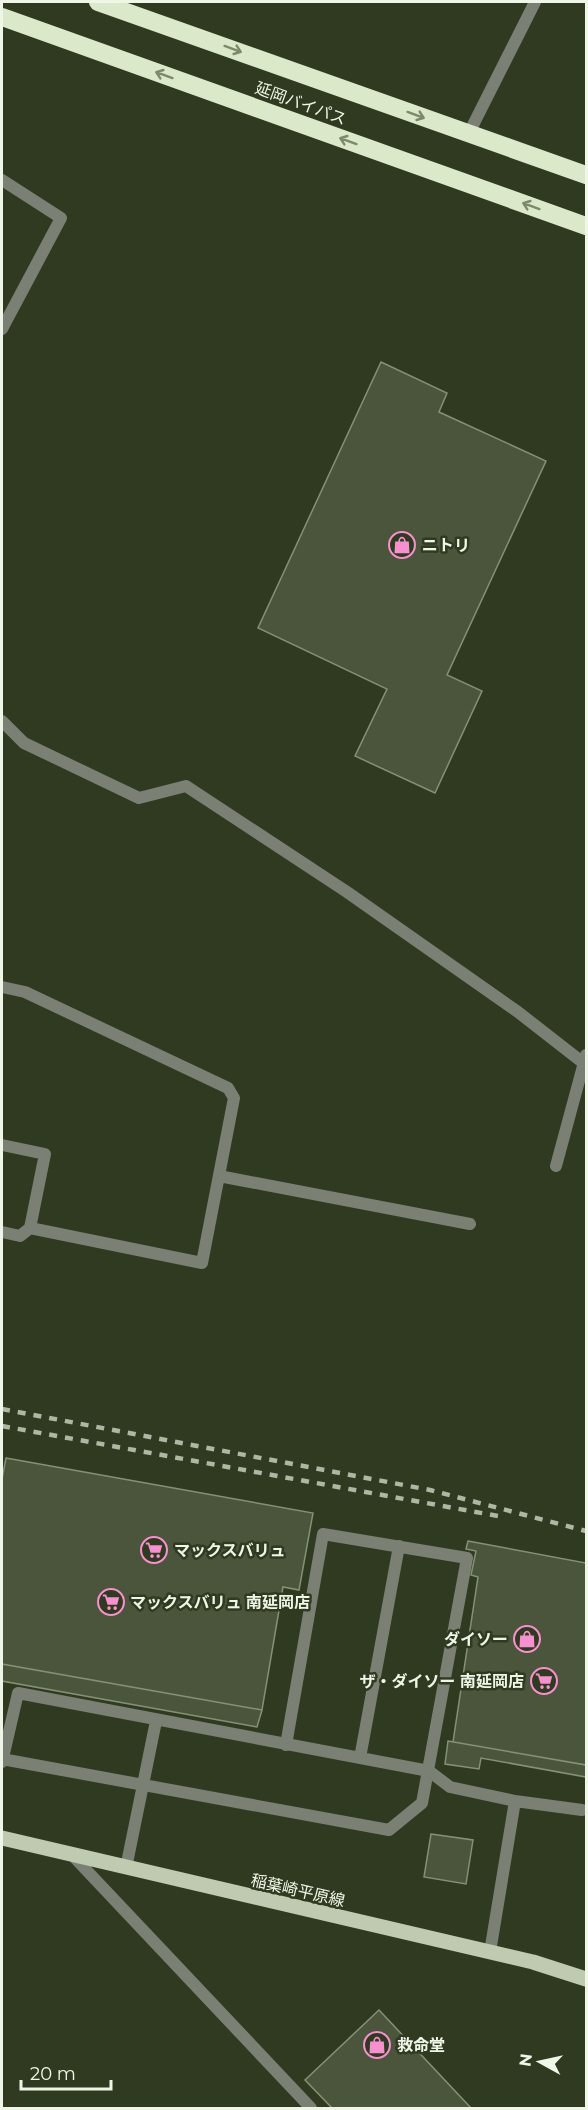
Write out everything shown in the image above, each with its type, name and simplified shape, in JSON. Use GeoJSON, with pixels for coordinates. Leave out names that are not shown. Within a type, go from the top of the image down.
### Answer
{"type":"FeatureCollection","features":[{"type":"Feature","properties":{"kind":"highway","name":"延岡バイパス"},"geometry":{"type":"LineString","coordinates":[[98,2],[586,175]]}},
{"type":"Feature","properties":{"kind":"highway","name":"延岡バイパス"},"geometry":{"type":"LineString","coordinates":[[2,17],[586,226]]}},
{"type":"Feature","properties":{"kind":"main road","name":"稲葉崎平原線"},"geometry":{"type":"LineString","coordinates":[[2,1838],[490,1952],[586,1979]]}},
{"type":"Feature","properties":{"kind":"street"},"geometry":{"type":"LineString","coordinates":[[469,134],[535,2]]}},
{"type":"Feature","properties":{"kind":"street"},"geometry":{"type":"LineString","coordinates":[[2,180],[61,218],[2,329]]}},
{"type":"Feature","properties":{"kind":"street"},"geometry":{"type":"LineString","coordinates":[[2,721],[24,743],[139,798],[186,786],[347,892],[585,1061],[556,1166]]}},
{"type":"Feature","properties":{"kind":"street"},"geometry":{"type":"LineString","coordinates":[[2,987],[25,992],[228,1088],[234,1098],[202,1263],[30,1228]]}},
{"type":"Feature","properties":{"kind":"street"},"geometry":{"type":"LineString","coordinates":[[2,1144],[45,1154],[30,1228],[20,1236],[2,1232]]}},
{"type":"Feature","properties":{"kind":"street"},"geometry":{"type":"LineString","coordinates":[[219,1176],[470,1224]]}},
{"type":"Feature","properties":{"kind":"street"},"geometry":{"type":"LineString","coordinates":[[286,1745],[323,1534],[466,1558],[429,1771],[422,1803],[389,1830],[143,1784],[2,1761],[18,1693],[156,1721],[286,1745],[360,1758],[429,1771],[450,1787],[516,1801],[582,1810]]}},
{"type":"Feature","properties":{"kind":"street"},"geometry":{"type":"LineString","coordinates":[[360,1758],[399,1546]]}},
{"type":"Feature","properties":{"kind":"street"},"geometry":{"type":"LineString","coordinates":[[126,1868],[156,1721]]}},
{"type":"Feature","properties":{"kind":"street"},"geometry":{"type":"LineString","coordinates":[[490,1952],[516,1801]]}},
{"type":"Feature","properties":{"kind":"street"},"geometry":{"type":"LineString","coordinates":[[73,1856],[311,2109]]}},
{"type":"Feature","properties":{"kind":"building","name":"ニトリ"},"geometry":{"type":"Polygon","coordinates":[[[381,362],[447,393],[439,412],[546,461],[447,675],[482,691],[435,793],[355,756],[387,689],[258,628],[381,362]]]}},
{"type":"Feature","properties":{"kind":"building","name":"マックスバリュ"},"geometry":{"type":"Polygon","coordinates":[[[6,1458],[313,1513],[299,1590],[283,1587],[262,1710],[2,1664],[2,1479],[6,1458]]]}},
{"type":"Feature","properties":{"kind":"building","name":"ダイソー"},"geometry":{"type":"Polygon","coordinates":[[[468,1541],[586,1563],[586,1765],[453,1742],[478,1577],[471,1575],[476,1551],[466,1549],[468,1541]]]}},
{"type":"Feature","properties":{"kind":"building"},"geometry":{"type":"Polygon","coordinates":[[[2,1664],[262,1710],[257,1727],[2,1681],[2,1664]]]}},
{"type":"Feature","properties":{"kind":"building"},"geometry":{"type":"Polygon","coordinates":[[[448,1741],[586,1765],[586,1777],[481,1758],[479,1769],[445,1764],[448,1741]]]}},
{"type":"Feature","properties":{"kind":"building"},"geometry":{"type":"Polygon","coordinates":[[[431,1834],[473,1840],[466,1884],[424,1877],[431,1834]]]}},
{"type":"Feature","properties":{"kind":"building","name":"救命堂"},"geometry":{"type":"Polygon","coordinates":[[[379,2010],[471,2108],[332,2108],[305,2080],[379,2010]]]}},
{"type":"Feature","properties":{"kind":"railway"},"geometry":{"type":"LineString","coordinates":[[2,1409],[430,1490],[586,1531]]}},
{"type":"Feature","properties":{"kind":"railway"},"geometry":{"type":"LineString","coordinates":[[2,1426],[498,1516]]}},
{"type":"Feature","properties":{"kind":"place","name":"ニトリ"},"geometry":{"type":"Point","coordinates":[402,545]}},
{"type":"Feature","properties":{"kind":"place","name":"マックスバリュ"},"geometry":{"type":"Point","coordinates":[154,1550]}},
{"type":"Feature","properties":{"kind":"place","name":"マックスバリュ 南延岡店"},"geometry":{"type":"Point","coordinates":[111,1602]}},
{"type":"Feature","properties":{"kind":"place","name":"ダイソー"},"geometry":{"type":"Point","coordinates":[527,1639]}},
{"type":"Feature","properties":{"kind":"place","name":"ザ・ダイソー 南延岡店"},"geometry":{"type":"Point","coordinates":[544,1681]}},
{"type":"Feature","properties":{"kind":"place","name":"救命堂"},"geometry":{"type":"Point","coordinates":[377,2045]}}]}
